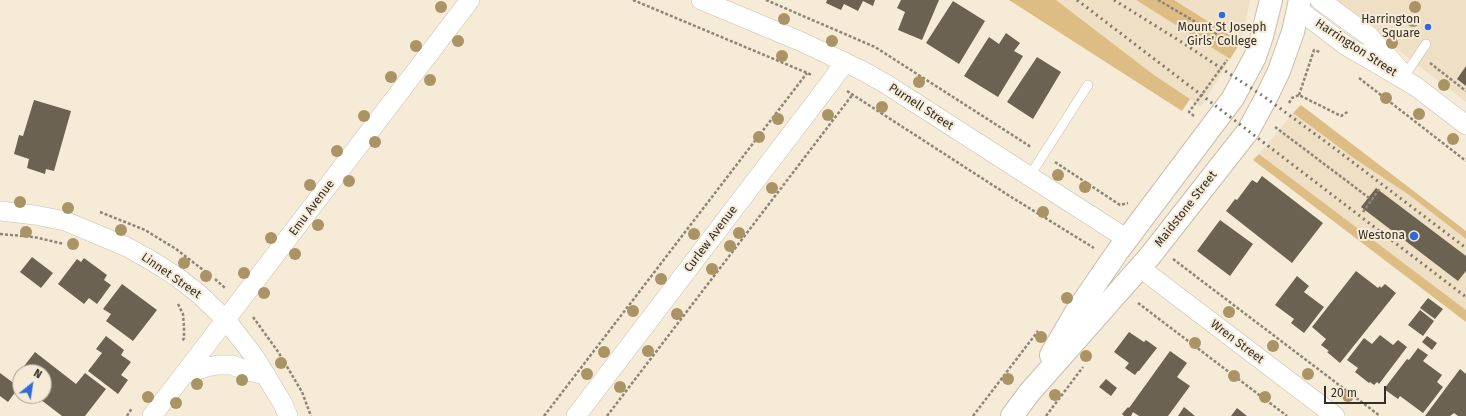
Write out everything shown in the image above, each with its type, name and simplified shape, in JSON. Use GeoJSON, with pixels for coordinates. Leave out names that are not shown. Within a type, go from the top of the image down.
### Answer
{"type":"FeatureCollection","features":[{"type":"Feature","properties":{"kind":"main road","name":"Maidstone Street"},"geometry":{"type":"LineString","coordinates":[[1030,393],[1076,312],[1127,239],[1233,98],[1254,57],[1262,36],[1271,0]]}},
{"type":"Feature","properties":{"kind":"main road","name":"Maidstone Street"},"geometry":{"type":"LineString","coordinates":[[1012,416],[1030,393],[1150,256],[1248,131],[1279,71],[1294,32],[1294,3]]}},
{"type":"Feature","properties":{"kind":"main road"},"geometry":{"type":"LineString","coordinates":[[1127,239],[1139,267]]}},
{"type":"Feature","properties":{"kind":"street","name":"Emu Avenue"},"geometry":{"type":"LineString","coordinates":[[152,416],[470,0]]}},
{"type":"Feature","properties":{"kind":"street","name":"Purnell Street"},"geometry":{"type":"LineString","coordinates":[[701,0],[795,39],[845,62],[886,84],[1127,239]]}},
{"type":"Feature","properties":{"kind":"street","name":"Harrington Street"},"geometry":{"type":"LineString","coordinates":[[1320,0],[1369,36],[1408,80]]}},
{"type":"Feature","properties":{"kind":"street","name":"Harrington Street"},"geometry":{"type":"LineString","coordinates":[[1294,3],[1345,45],[1408,80],[1466,126]]}},
{"type":"Feature","properties":{"kind":"street","name":"Curlew Avenue"},"geometry":{"type":"LineString","coordinates":[[576,416],[845,62]]}},
{"type":"Feature","properties":{"kind":"street","name":"Linnet Street"},"geometry":{"type":"LineString","coordinates":[[0,211],[35,215],[65,221],[127,247],[177,277],[199,294],[226,320],[254,356],[288,416]]}},
{"type":"Feature","properties":{"kind":"street","name":"Wren Street"},"geometry":{"type":"LineString","coordinates":[[1139,267],[1335,416]]}},
{"type":"Feature","properties":{"kind":"street"},"geometry":{"type":"LineString","coordinates":[[185,374],[212,366],[232,365],[248,371],[266,375]]}},
{"type":"Feature","properties":{"kind":"lane"},"geometry":{"type":"LineString","coordinates":[[1408,80],[1426,44]]}},
{"type":"Feature","properties":{"kind":"lane"},"geometry":{"type":"LineString","coordinates":[[1029,177],[1088,85]]}},
{"type":"Feature","properties":{"kind":"path"},"geometry":{"type":"LineString","coordinates":[[633,0],[807,73],[853,94],[1008,195],[1098,251]]}},
{"type":"Feature","properties":{"kind":"path"},"geometry":{"type":"LineString","coordinates":[[1158,0],[1254,57]]}},
{"type":"Feature","properties":{"kind":"path"},"geometry":{"type":"LineString","coordinates":[[1234,50],[1239,39]]}},
{"type":"Feature","properties":{"kind":"path"},"geometry":{"type":"LineString","coordinates":[[1298,95],[1314,50],[1325,54]]}},
{"type":"Feature","properties":{"kind":"path"},"geometry":{"type":"LineString","coordinates":[[1199,119],[1189,112],[1230,56]]}},
{"type":"Feature","properties":{"kind":"path"},"geometry":{"type":"LineString","coordinates":[[544,416],[807,73]]}},
{"type":"Feature","properties":{"kind":"path"},"geometry":{"type":"LineString","coordinates":[[1356,76],[1466,161]]}},
{"type":"Feature","properties":{"kind":"path"},"geometry":{"type":"LineString","coordinates":[[607,416],[853,94]]}},
{"type":"Feature","properties":{"kind":"path"},"geometry":{"type":"LineString","coordinates":[[1272,124],[1372,200]]}},
{"type":"Feature","properties":{"kind":"path"},"geometry":{"type":"LineString","coordinates":[[1044,154],[1120,205],[1131,202]]}},
{"type":"Feature","properties":{"kind":"path"},"geometry":{"type":"LineString","coordinates":[[1363,212],[1380,188]]}},
{"type":"Feature","properties":{"kind":"path"},"geometry":{"type":"LineString","coordinates":[[0,234],[34,237],[69,245]]}},
{"type":"Feature","properties":{"kind":"path"},"geometry":{"type":"LineString","coordinates":[[1169,255],[1380,416]]}},
{"type":"Feature","properties":{"kind":"path"},"geometry":{"type":"LineString","coordinates":[[174,299],[178,303],[184,320],[184,338],[180,344]]}},
{"type":"Feature","properties":{"kind":"path"},"geometry":{"type":"LineString","coordinates":[[1134,300],[1287,416]]}},
{"type":"Feature","properties":{"kind":"path"},"geometry":{"type":"LineString","coordinates":[[973,416],[1042,326]]}},
{"type":"Feature","properties":{"kind":"path"},"geometry":{"type":"LineString","coordinates":[[126,416],[136,404]]}},
{"type":"Feature","properties":{"kind":"shaded area"},"geometry":{"type":"Polygon","coordinates":[[[1009,0],[1056,0],[1154,75],[1190,99],[1182,111],[1009,0]]]}},
{"type":"Feature","properties":{"kind":"shaded area"},"geometry":{"type":"Polygon","coordinates":[[[1056,0],[1136,0],[1230,59],[1201,107],[1154,75],[1056,0]]]}},
{"type":"Feature","properties":{"kind":"shaded area"},"geometry":{"type":"Polygon","coordinates":[[[1136,0],[1174,0],[1241,42],[1230,59],[1136,0]]]}},
{"type":"Feature","properties":{"kind":"shaded area","name":"Mount St Joseph Girls' College"},"geometry":{"type":"Polygon","coordinates":[[[1174,0],[1250,0],[1241,42],[1222,30],[1174,0]]]}},
{"type":"Feature","properties":{"kind":"shaded area","name":"Harrington Square"},"geometry":{"type":"Polygon","coordinates":[[[1333,0],[1466,0],[1466,102],[1333,0]]]}},
{"type":"Feature","properties":{"kind":"shaded area"},"geometry":{"type":"Polygon","coordinates":[[[1301,105],[1466,231],[1466,239],[1409,195],[1355,159],[1293,113],[1301,105]]]}},
{"type":"Feature","properties":{"kind":"shaded area"},"geometry":{"type":"Polygon","coordinates":[[[1293,113],[1355,159],[1409,195],[1466,239],[1466,310],[1259,154],[1293,113]]]}},
{"type":"Feature","properties":{"kind":"shaded area"},"geometry":{"type":"Polygon","coordinates":[[[1259,154],[1466,310],[1466,322],[1253,160],[1259,154]]]}},
{"type":"Feature","properties":{"kind":"building"},"geometry":{"type":"Polygon","coordinates":[[[827,0],[875,0],[873,6],[863,1],[858,11],[844,4],[841,10],[826,3],[827,0]]]}},
{"type":"Feature","properties":{"kind":"building"},"geometry":{"type":"Polygon","coordinates":[[[901,0],[939,0],[922,40],[898,30],[905,12],[897,8],[901,0]]]}},
{"type":"Feature","properties":{"kind":"building"},"geometry":{"type":"Polygon","coordinates":[[[953,1],[985,21],[959,64],[926,43],[953,1]]]}},
{"type":"Feature","properties":{"kind":"building"},"geometry":{"type":"Polygon","coordinates":[[[1006,33],[1020,43],[1014,51],[1023,56],[998,97],[964,76],[989,37],[999,44],[1006,33]]]}},
{"type":"Feature","properties":{"kind":"building"},"geometry":{"type":"Polygon","coordinates":[[[1037,57],[1061,72],[1033,119],[1007,102],[1037,57]]]}},
{"type":"Feature","properties":{"kind":"building"},"geometry":{"type":"Polygon","coordinates":[[[1466,66],[1466,86],[1457,79],[1466,66]]]}},
{"type":"Feature","properties":{"kind":"building"},"geometry":{"type":"Polygon","coordinates":[[[34,100],[71,111],[54,171],[46,169],[45,174],[27,168],[29,159],[14,154],[19,135],[23,136],[34,100]]]}},
{"type":"Feature","properties":{"kind":"building"},"geometry":{"type":"Polygon","coordinates":[[[1262,176],[1323,223],[1292,263],[1226,211],[1235,199],[1237,200],[1252,180],[1257,183],[1262,176]]]}},
{"type":"Feature","properties":{"kind":"building"},"geometry":{"type":"Polygon","coordinates":[[[1376,188],[1466,256],[1466,271],[1458,281],[1361,207],[1376,188]]]}},
{"type":"Feature","properties":{"kind":"building"},"geometry":{"type":"Polygon","coordinates":[[[1220,220],[1253,244],[1230,276],[1197,251],[1220,220]]]}},
{"type":"Feature","properties":{"kind":"building"},"geometry":{"type":"Polygon","coordinates":[[[32,257],[53,273],[41,288],[20,272],[32,257]]]}},
{"type":"Feature","properties":{"kind":"building"},"geometry":{"type":"Polygon","coordinates":[[[84,258],[107,275],[104,280],[111,285],[97,304],[89,298],[84,304],[58,284],[77,259],[81,262],[84,258]]]}},
{"type":"Feature","properties":{"kind":"building"},"geometry":{"type":"Polygon","coordinates":[[[1356,271],[1378,288],[1380,286],[1381,288],[1385,284],[1396,293],[1340,363],[1321,345],[1326,339],[1312,327],[1356,271]]]}},
{"type":"Feature","properties":{"kind":"building"},"geometry":{"type":"Polygon","coordinates":[[[1297,276],[1309,286],[1304,292],[1324,307],[1304,333],[1291,323],[1294,319],[1275,305],[1297,276]]]}},
{"type":"Feature","properties":{"kind":"building"},"geometry":{"type":"Polygon","coordinates":[[[122,284],[157,310],[133,341],[106,321],[111,314],[103,309],[122,284]]]}},
{"type":"Feature","properties":{"kind":"building"},"geometry":{"type":"Polygon","coordinates":[[[1428,298],[1443,309],[1435,319],[1420,308],[1428,298]]]}},
{"type":"Feature","properties":{"kind":"building"},"geometry":{"type":"Polygon","coordinates":[[[1420,310],[1434,321],[1423,336],[1408,325],[1420,310]]]}},
{"type":"Feature","properties":{"kind":"building"},"geometry":{"type":"Polygon","coordinates":[[[1129,332],[1144,342],[1146,340],[1157,348],[1135,375],[1125,368],[1129,363],[1114,352],[1129,332]]]}},
{"type":"Feature","properties":{"kind":"building"},"geometry":{"type":"Polygon","coordinates":[[[1380,335],[1393,345],[1398,340],[1407,347],[1379,384],[1377,382],[1374,385],[1355,372],[1358,368],[1347,360],[1364,338],[1372,344],[1380,335]]]}},
{"type":"Feature","properties":{"kind":"building"},"geometry":{"type":"Polygon","coordinates":[[[106,336],[124,350],[121,355],[131,362],[121,375],[128,380],[118,394],[88,371],[102,353],[96,349],[106,336]]]}},
{"type":"Feature","properties":{"kind":"building"},"geometry":{"type":"Polygon","coordinates":[[[1427,336],[1437,343],[1432,350],[1422,342],[1427,336]]]}},
{"type":"Feature","properties":{"kind":"building"},"geometry":{"type":"Polygon","coordinates":[[[1418,348],[1428,355],[1423,361],[1442,375],[1437,382],[1443,387],[1423,413],[1400,396],[1398,399],[1384,389],[1407,359],[1409,360],[1418,348]]]}},
{"type":"Feature","properties":{"kind":"building"},"geometry":{"type":"Polygon","coordinates":[[[1170,351],[1187,363],[1177,377],[1190,386],[1168,416],[1139,416],[1133,412],[1131,416],[1124,416],[1122,414],[1128,407],[1129,408],[1170,351]]]}},
{"type":"Feature","properties":{"kind":"building"},"geometry":{"type":"Polygon","coordinates":[[[35,352],[50,364],[26,364],[35,352]]]}},
{"type":"Feature","properties":{"kind":"building"},"geometry":{"type":"Polygon","coordinates":[[[52,365],[76,384],[85,373],[106,389],[85,416],[62,416],[46,404],[52,404],[52,365]]]}},
{"type":"Feature","properties":{"kind":"building"},"geometry":{"type":"Polygon","coordinates":[[[1460,369],[1466,374],[1466,416],[1458,416],[1454,413],[1450,416],[1425,416],[1460,369]]]}},
{"type":"Feature","properties":{"kind":"building"},"geometry":{"type":"Polygon","coordinates":[[[0,373],[12,382],[12,397],[8,402],[0,396],[0,373]]]}},
{"type":"Feature","properties":{"kind":"building"},"geometry":{"type":"Polygon","coordinates":[[[1106,379],[1117,388],[1111,396],[1099,387],[1106,379]]]}},
{"type":"Feature","properties":{"kind":"building"},"geometry":{"type":"Polygon","coordinates":[[[1184,407],[1195,416],[1178,416],[1184,407]]]}},
{"type":"Feature","properties":{"kind":"building"},"geometry":{"type":"Polygon","coordinates":[[[1237,408],[1247,416],[1231,416],[1237,408]]]}},
{"type":"Feature","properties":{"kind":"railway"},"geometry":{"type":"LineString","coordinates":[[1077,0],[1466,297]]}},
{"type":"Feature","properties":{"kind":"railway"},"geometry":{"type":"LineString","coordinates":[[1114,0],[1180,41],[1266,98],[1466,248]]}},
{"type":"Feature","properties":{"kind":"place","name":"Mount St Joseph Girls' College"},"geometry":{"type":"Point","coordinates":[1222,15]}},
{"type":"Feature","properties":{"kind":"place","name":"Harrington Square"},"geometry":{"type":"Point","coordinates":[1428,27]}},
{"type":"Feature","properties":{"kind":"place","name":"Westona"},"geometry":{"type":"Point","coordinates":[1414,236]}}]}
